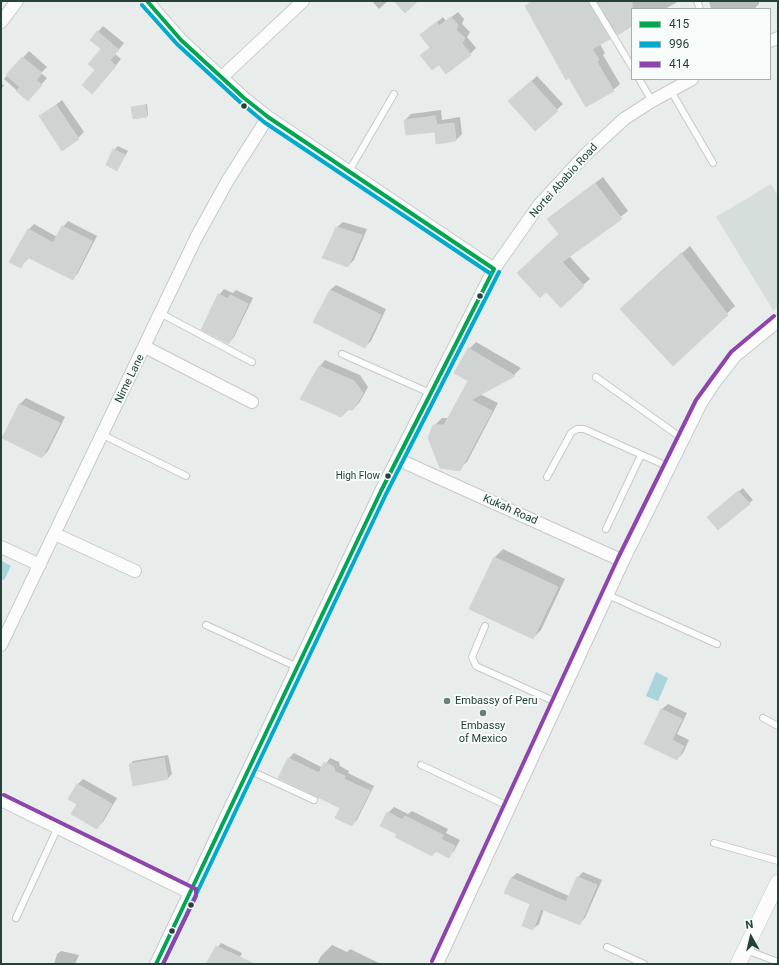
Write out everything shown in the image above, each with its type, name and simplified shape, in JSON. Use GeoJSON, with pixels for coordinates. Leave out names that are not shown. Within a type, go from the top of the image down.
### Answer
{"type":"FeatureCollection","features":[{"type":"Feature","properties":{"kind":"street"},"geometry":{"type":"LineString","coordinates":[[1,22],[17,1]]}},
{"type":"Feature","properties":{"kind":"street"},"geometry":{"type":"LineString","coordinates":[[147,1],[181,40],[244,98],[268,117],[494,269]]}},
{"type":"Feature","properties":{"kind":"street"},"geometry":{"type":"LineString","coordinates":[[222,77],[303,1]]}},
{"type":"Feature","properties":{"kind":"street","name":"Nortei Ababio Road"},"geometry":{"type":"LineString","coordinates":[[156,964],[397,459],[494,269],[539,205],[584,156],[624,119],[652,101],[690,80]]}},
{"type":"Feature","properties":{"kind":"street","name":"Nime Lane"},"geometry":{"type":"LineString","coordinates":[[1,645],[103,435],[160,313],[222,191],[268,117]]}},
{"type":"Feature","properties":{"kind":"street"},"geometry":{"type":"LineString","coordinates":[[437,964],[623,561],[683,439],[714,382],[735,356],[778,321]]}},
{"type":"Feature","properties":{"kind":"street"},"geometry":{"type":"LineString","coordinates":[[145,347],[252,402]]}},
{"type":"Feature","properties":{"kind":"street","name":"Kukah Road"},"geometry":{"type":"LineString","coordinates":[[397,459],[623,561]]}},
{"type":"Feature","properties":{"kind":"street"},"geometry":{"type":"LineString","coordinates":[[55,534],[135,571]]}},
{"type":"Feature","properties":{"kind":"street"},"geometry":{"type":"LineString","coordinates":[[1,547],[40,565]]}},
{"type":"Feature","properties":{"kind":"street"},"geometry":{"type":"LineString","coordinates":[[1,800],[191,893]]}},
{"type":"Feature","properties":{"kind":"street"},"geometry":{"type":"LineString","coordinates":[[738,964],[744,949],[777,885]]}},
{"type":"Feature","properties":{"kind":"lane"},"geometry":{"type":"LineString","coordinates":[[592,1],[631,65]]}},
{"type":"Feature","properties":{"kind":"lane"},"geometry":{"type":"LineString","coordinates":[[640,80],[652,101]]}},
{"type":"Feature","properties":{"kind":"lane"},"geometry":{"type":"LineString","coordinates":[[671,91],[713,163]]}},
{"type":"Feature","properties":{"kind":"lane"},"geometry":{"type":"LineString","coordinates":[[349,172],[394,94]]}},
{"type":"Feature","properties":{"kind":"lane"},"geometry":{"type":"LineString","coordinates":[[160,313],[252,362]]}},
{"type":"Feature","properties":{"kind":"lane"},"geometry":{"type":"LineString","coordinates":[[342,354],[430,393]]}},
{"type":"Feature","properties":{"kind":"lane"},"geometry":{"type":"LineString","coordinates":[[596,377],[683,439]]}},
{"type":"Feature","properties":{"kind":"lane"},"geometry":{"type":"LineString","coordinates":[[548,477],[571,433],[577,429],[584,429],[669,467]]}},
{"type":"Feature","properties":{"kind":"lane"},"geometry":{"type":"LineString","coordinates":[[103,435],[186,476]]}},
{"type":"Feature","properties":{"kind":"lane"},"geometry":{"type":"LineString","coordinates":[[606,529],[641,455]]}},
{"type":"Feature","properties":{"kind":"lane"},"geometry":{"type":"LineString","coordinates":[[608,595],[717,644]]}},
{"type":"Feature","properties":{"kind":"lane"},"geometry":{"type":"LineString","coordinates":[[206,625],[297,668]]}},
{"type":"Feature","properties":{"kind":"lane"},"geometry":{"type":"LineString","coordinates":[[485,626],[472,657],[476,666],[558,703]]}},
{"type":"Feature","properties":{"kind":"lane"},"geometry":{"type":"LineString","coordinates":[[762,718],[778,726]]}},
{"type":"Feature","properties":{"kind":"lane"},"geometry":{"type":"LineString","coordinates":[[421,765],[510,807]]}},
{"type":"Feature","properties":{"kind":"lane"},"geometry":{"type":"LineString","coordinates":[[248,770],[314,800]]}},
{"type":"Feature","properties":{"kind":"lane"},"geometry":{"type":"LineString","coordinates":[[16,918],[58,827]]}},
{"type":"Feature","properties":{"kind":"lane"},"geometry":{"type":"LineString","coordinates":[[714,843],[778,861]]}},
{"type":"Feature","properties":{"kind":"lane"},"geometry":{"type":"LineString","coordinates":[[607,946],[644,964]]}},
{"type":"Feature","properties":{"kind":"lane"},"geometry":{"type":"LineString","coordinates":[[744,949],[778,962]]}},
{"type":"Feature","properties":{"kind":"shaded area"},"geometry":{"type":"Polygon","coordinates":[[[771,184],[778,196],[778,307],[773,310],[716,217],[771,184]]]}},
{"type":"Feature","properties":{"kind":"water"},"geometry":{"type":"Polygon","coordinates":[[[2,561],[11,566],[4,580],[1,579],[2,561]]]}},
{"type":"Feature","properties":{"kind":"water"},"geometry":{"type":"Polygon","coordinates":[[[656,672],[668,678],[658,701],[646,696],[656,672]]]}},
{"type":"Feature","properties":{"kind":"building"},"geometry":{"type":"Polygon","coordinates":[[[394,1],[418,1],[405,13],[394,1]]]}},
{"type":"Feature","properties":{"kind":"building"},"geometry":{"type":"Polygon","coordinates":[[[533,1],[588,1],[610,39],[592,49],[599,60],[597,62],[614,91],[586,107],[569,78],[566,80],[525,6],[533,1]]]}},
{"type":"Feature","properties":{"kind":"building"},"geometry":{"type":"Polygon","coordinates":[[[597,1],[632,1],[631,27],[618,35],[597,1]]]}},
{"type":"Feature","properties":{"kind":"building"},"geometry":{"type":"Polygon","coordinates":[[[451,17],[458,25],[456,30],[465,38],[462,43],[471,55],[446,74],[439,65],[432,70],[420,55],[430,48],[420,35],[436,22],[439,26],[451,17]]]}},
{"type":"Feature","properties":{"kind":"building"},"geometry":{"type":"Polygon","coordinates":[[[97,31],[119,50],[110,60],[116,66],[92,94],[82,85],[95,70],[88,64],[101,49],[90,40],[97,31]]]}},
{"type":"Feature","properties":{"kind":"building"},"geometry":{"type":"Polygon","coordinates":[[[22,57],[42,73],[36,80],[42,85],[28,101],[16,91],[20,87],[6,75],[22,57]]]}},
{"type":"Feature","properties":{"kind":"building"},"geometry":{"type":"Polygon","coordinates":[[[531,81],[558,111],[535,131],[508,101],[531,81]]]}},
{"type":"Feature","properties":{"kind":"building"},"geometry":{"type":"Polygon","coordinates":[[[56,105],[79,139],[62,151],[39,116],[56,105]]]}},
{"type":"Feature","properties":{"kind":"building"},"geometry":{"type":"Polygon","coordinates":[[[145,105],[147,117],[133,119],[131,107],[145,105]]]}},
{"type":"Feature","properties":{"kind":"building"},"geometry":{"type":"Polygon","coordinates":[[[435,116],[437,125],[454,123],[456,141],[436,144],[435,132],[406,135],[404,120],[435,116]]]}},
{"type":"Feature","properties":{"kind":"building"},"geometry":{"type":"Polygon","coordinates":[[[113,149],[125,155],[117,171],[106,165],[113,149]]]}},
{"type":"Feature","properties":{"kind":"building"},"geometry":{"type":"Polygon","coordinates":[[[595,183],[622,219],[562,262],[584,286],[561,308],[546,292],[540,298],[517,273],[559,234],[547,219],[595,183]]]}},
{"type":"Feature","properties":{"kind":"building"},"geometry":{"type":"Polygon","coordinates":[[[62,226],[92,241],[73,280],[27,257],[21,268],[9,262],[28,229],[53,243],[62,226]]]}},
{"type":"Feature","properties":{"kind":"building"},"geometry":{"type":"Polygon","coordinates":[[[336,227],[362,235],[348,267],[322,258],[336,227]]]}},
{"type":"Feature","properties":{"kind":"building"},"geometry":{"type":"Polygon","coordinates":[[[681,253],[728,315],[673,366],[620,309],[681,253]]]}},
{"type":"Feature","properties":{"kind":"building"},"geometry":{"type":"Polygon","coordinates":[[[330,290],[381,315],[365,348],[313,322],[330,290]]]}},
{"type":"Feature","properties":{"kind":"building"},"geometry":{"type":"Polygon","coordinates":[[[218,294],[228,299],[230,295],[248,304],[229,344],[201,330],[218,294]]]}},
{"type":"Feature","properties":{"kind":"building"},"geometry":{"type":"Polygon","coordinates":[[[468,348],[515,376],[471,400],[492,411],[460,471],[440,468],[428,438],[433,425],[444,425],[468,381],[454,373],[468,348]]]}},
{"type":"Feature","properties":{"kind":"building"},"geometry":{"type":"Polygon","coordinates":[[[319,366],[354,381],[363,393],[353,410],[348,410],[341,417],[300,399],[319,366]]]}},
{"type":"Feature","properties":{"kind":"building"},"geometry":{"type":"Polygon","coordinates":[[[19,404],[60,423],[42,458],[2,438],[19,404]]]}},
{"type":"Feature","properties":{"kind":"building"},"geometry":{"type":"Polygon","coordinates":[[[738,491],[750,504],[718,530],[707,517],[738,491]]]}},
{"type":"Feature","properties":{"kind":"building"},"geometry":{"type":"Polygon","coordinates":[[[494,557],[558,587],[533,639],[469,609],[494,557]]]}},
{"type":"Feature","properties":{"kind":"building"},"geometry":{"type":"Polygon","coordinates":[[[661,709],[682,719],[672,740],[684,746],[677,760],[644,744],[661,709]]]}},
{"type":"Feature","properties":{"kind":"building"},"geometry":{"type":"Polygon","coordinates":[[[164,758],[168,779],[133,786],[129,764],[164,758]]]}},
{"type":"Feature","properties":{"kind":"building"},"geometry":{"type":"Polygon","coordinates":[[[288,758],[319,773],[324,762],[334,767],[335,772],[345,776],[344,779],[370,791],[352,826],[335,818],[340,808],[278,778],[288,758]]]}},
{"type":"Feature","properties":{"kind":"building"},"geometry":{"type":"Polygon","coordinates":[[[77,784],[112,804],[97,829],[71,814],[77,804],[68,799],[77,784]]]}},
{"type":"Feature","properties":{"kind":"building"},"geometry":{"type":"Polygon","coordinates":[[[387,812],[403,820],[405,816],[443,835],[441,839],[455,846],[449,858],[435,851],[432,856],[395,837],[397,834],[380,826],[387,812]]]}},
{"type":"Feature","properties":{"kind":"building"},"geometry":{"type":"Polygon","coordinates":[[[577,877],[597,885],[580,925],[541,909],[533,930],[522,926],[530,904],[504,893],[511,878],[566,902],[577,877]]]}},
{"type":"Feature","properties":{"kind":"building"},"geometry":{"type":"Polygon","coordinates":[[[216,946],[255,964],[206,964],[216,946]]]}},
{"type":"Feature","properties":{"kind":"transit line","name":"415"},"geometry":{"type":"LineString","coordinates":[[147,1],[181,40],[244,98],[268,117],[494,269]]}},
{"type":"Feature","properties":{"kind":"transit line","name":"996"},"geometry":{"type":"LineString","coordinates":[[142,5],[177,44],[264,122],[491,274]]}},
{"type":"Feature","properties":{"kind":"transit line","name":"415"},"geometry":{"type":"LineString","coordinates":[[156,964],[381,491],[494,269]]}},
{"type":"Feature","properties":{"kind":"transit line","name":"996"},"geometry":{"type":"LineString","coordinates":[[163,964],[386,494],[499,272]]}},
{"type":"Feature","properties":{"kind":"transit line","name":"414"},"geometry":{"type":"LineString","coordinates":[[432,961],[618,558],[696,400],[731,352],[774,316]]}},
{"type":"Feature","properties":{"kind":"transit line","name":"414"},"geometry":{"type":"LineString","coordinates":[[4,795],[196,889],[196,896],[163,964]]}},
{"type":"Feature","properties":{"kind":"place","name":"High Flow"},"geometry":{"type":"Point","coordinates":[388,476]}},
{"type":"Feature","properties":{"kind":"place","name":"Embassy of Peru"},"geometry":{"type":"Point","coordinates":[447,701]}},
{"type":"Feature","properties":{"kind":"place","name":"Embassy of Mexico"},"geometry":{"type":"Point","coordinates":[483,713]}}]}
